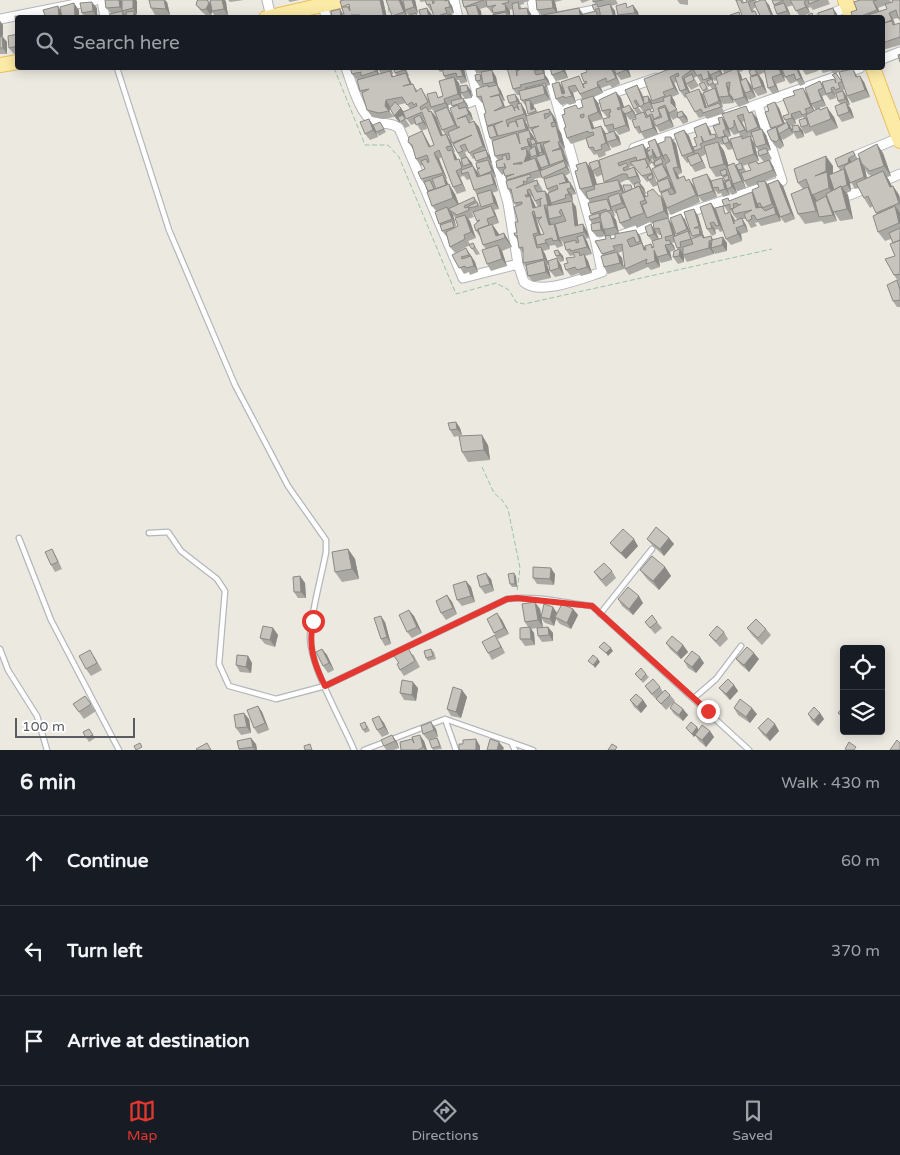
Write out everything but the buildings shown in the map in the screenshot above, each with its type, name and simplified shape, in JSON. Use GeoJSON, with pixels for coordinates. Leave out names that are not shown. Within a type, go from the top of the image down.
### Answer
{"type":"FeatureCollection","features":[{"type":"Feature","properties":{"kind":"main road"},"geometry":{"type":"LineString","coordinates":[[287,15],[324,11],[344,0]]}},
{"type":"Feature","properties":{"kind":"main road"},"geometry":{"type":"LineString","coordinates":[[0,65],[15,62]]}},
{"type":"Feature","properties":{"kind":"main road"},"geometry":{"type":"LineString","coordinates":[[874,70],[899,140]]}},
{"type":"Feature","properties":{"kind":"street"},"geometry":{"type":"LineString","coordinates":[[20,15],[96,0]]}},
{"type":"Feature","properties":{"kind":"street"},"geometry":{"type":"LineString","coordinates":[[102,0],[104,15]]}},
{"type":"Feature","properties":{"kind":"street"},"geometry":{"type":"LineString","coordinates":[[267,0],[268,15]]}},
{"type":"Feature","properties":{"kind":"street"},"geometry":{"type":"LineString","coordinates":[[454,0],[457,15]]}},
{"type":"Feature","properties":{"kind":"street"},"geometry":{"type":"LineString","coordinates":[[532,0],[534,15]]}},
{"type":"Feature","properties":{"kind":"street"},"geometry":{"type":"LineString","coordinates":[[829,15],[849,8]]}},
{"type":"Feature","properties":{"kind":"street"},"geometry":{"type":"LineString","coordinates":[[568,15],[594,10]]}},
{"type":"Feature","properties":{"kind":"street"},"geometry":{"type":"LineString","coordinates":[[0,19],[15,16]]}},
{"type":"Feature","properties":{"kind":"street"},"geometry":{"type":"LineString","coordinates":[[885,58],[900,52]]}},
{"type":"Feature","properties":{"kind":"street"},"geometry":{"type":"LineString","coordinates":[[347,70],[364,114],[373,121],[387,122],[399,128],[463,278],[518,264]]}},
{"type":"Feature","properties":{"kind":"street"},"geometry":{"type":"LineString","coordinates":[[471,70],[508,203],[518,264],[524,282],[535,288],[562,284],[602,272],[579,168],[559,111],[549,70]]}},
{"type":"Feature","properties":{"kind":"street"},"geometry":{"type":"LineString","coordinates":[[621,153],[854,70]]}},
{"type":"Feature","properties":{"kind":"street"},"geometry":{"type":"LineString","coordinates":[[559,111],[668,74]]}},
{"type":"Feature","properties":{"kind":"street"},"geometry":{"type":"LineString","coordinates":[[436,115],[478,99]]}},
{"type":"Feature","properties":{"kind":"street"},"geometry":{"type":"LineString","coordinates":[[596,243],[782,182],[758,105]]}},
{"type":"Feature","properties":{"kind":"street"},"geometry":{"type":"LineString","coordinates":[[850,158],[899,140]]}},
{"type":"Feature","properties":{"kind":"street"},"geometry":{"type":"LineString","coordinates":[[850,195],[900,174]]}},
{"type":"Feature","properties":{"kind":"lane"},"geometry":{"type":"LineString","coordinates":[[119,70],[169,230],[235,386],[288,486],[326,540],[326,552],[310,635],[311,651],[317,669],[354,750]]}},
{"type":"Feature","properties":{"kind":"lane"},"geometry":{"type":"LineString","coordinates":[[149,533],[168,532],[181,551],[217,579],[225,590],[219,664],[229,686],[276,698],[325,686],[507,599],[517,598],[592,606],[749,750]]}},
{"type":"Feature","properties":{"kind":"lane"},"geometry":{"type":"LineString","coordinates":[[19,538],[51,620],[119,750]]}},
{"type":"Feature","properties":{"kind":"lane"},"geometry":{"type":"LineString","coordinates":[[600,614],[652,549]]}},
{"type":"Feature","properties":{"kind":"lane"},"geometry":{"type":"LineString","coordinates":[[694,698],[716,679],[742,646]]}},
{"type":"Feature","properties":{"kind":"lane"},"geometry":{"type":"LineString","coordinates":[[0,648],[8,670],[37,716],[47,750]]}},
{"type":"Feature","properties":{"kind":"lane"},"geometry":{"type":"LineString","coordinates":[[445,719],[456,750]]}},
{"type":"Feature","properties":{"kind":"lane"},"geometry":{"type":"LineString","coordinates":[[364,750],[445,719],[533,750]]}},
{"type":"Feature","properties":{"kind":"lane"},"geometry":{"type":"LineString","coordinates":[[511,742],[515,750]]}},
{"type":"Feature","properties":{"kind":"path"},"geometry":{"type":"LineString","coordinates":[[387,0],[390,15]]}},
{"type":"Feature","properties":{"kind":"path"},"geometry":{"type":"LineString","coordinates":[[482,467],[494,493],[508,509],[520,568],[517,598]]}},
{"type":"Feature","properties":{"kind":"route"},"geometry":{"type":"LineString","coordinates":[[313,621],[310,635],[311,651],[325,686],[507,599],[517,598],[592,606],[708,711]]}}]}
